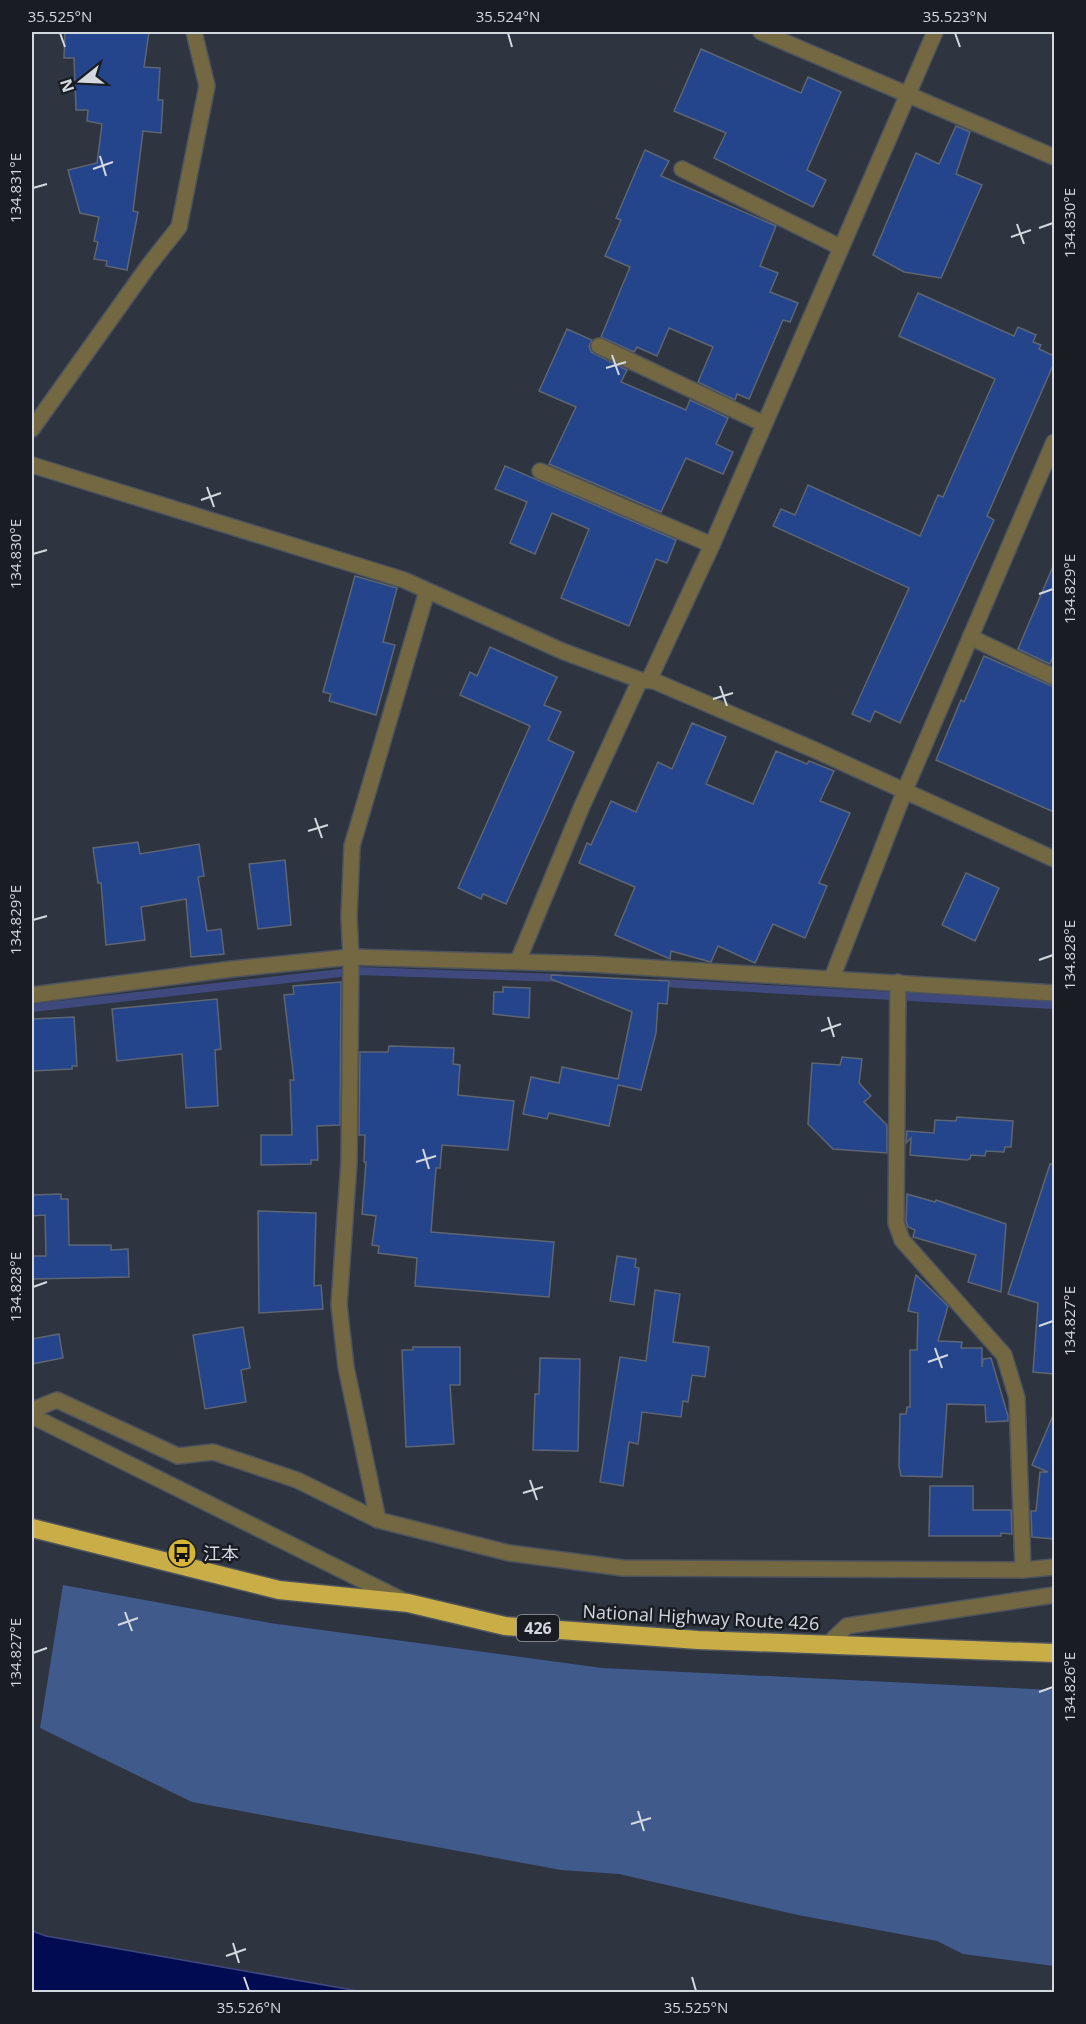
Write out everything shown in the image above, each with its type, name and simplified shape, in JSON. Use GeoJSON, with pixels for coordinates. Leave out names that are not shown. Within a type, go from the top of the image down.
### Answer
{"type":"FeatureCollection","features":[{"type":"Feature","properties":{"kind":"highway","name":"National Highway Route 426"},"geometry":{"type":"LineString","coordinates":[[32,1528],[279,1590],[408,1603],[505,1626],[698,1640],[1054,1653]]}},
{"type":"Feature","properties":{"kind":"street"},"geometry":{"type":"LineString","coordinates":[[32,429],[149,265],[179,227],[207,86],[194,32]]}},
{"type":"Feature","properties":{"kind":"street"},"geometry":{"type":"LineString","coordinates":[[761,32],[1054,157]]}},
{"type":"Feature","properties":{"kind":"street"},"geometry":{"type":"LineString","coordinates":[[518,961],[582,806],[712,544],[934,32]]}},
{"type":"Feature","properties":{"kind":"street"},"geometry":{"type":"LineString","coordinates":[[682,169],[840,247]]}},
{"type":"Feature","properties":{"kind":"street"},"geometry":{"type":"LineString","coordinates":[[599,346],[764,424]]}},
{"type":"Feature","properties":{"kind":"street"},"geometry":{"type":"LineString","coordinates":[[832,978],[905,790],[1054,442]]}},
{"type":"Feature","properties":{"kind":"street"},"geometry":{"type":"LineString","coordinates":[[32,465],[404,580],[562,651],[645,680],[905,790],[1054,859]]}},
{"type":"Feature","properties":{"kind":"street"},"geometry":{"type":"LineString","coordinates":[[540,471],[712,544]]}},
{"type":"Feature","properties":{"kind":"street"},"geometry":{"type":"LineString","coordinates":[[378,1520],[346,1367],[339,1305],[349,1162],[351,957],[349,917],[352,846],[427,591]]}},
{"type":"Feature","properties":{"kind":"street"},"geometry":{"type":"LineString","coordinates":[[970,637],[1054,677]]}},
{"type":"Feature","properties":{"kind":"street"},"geometry":{"type":"LineString","coordinates":[[32,995],[351,957],[518,961],[1054,993]]}},
{"type":"Feature","properties":{"kind":"street"},"geometry":{"type":"LineString","coordinates":[[898,982],[896,1223],[902,1240],[1004,1355],[1017,1398],[1023,1570]]}},
{"type":"Feature","properties":{"kind":"street"},"geometry":{"type":"LineString","coordinates":[[32,1410],[57,1400],[178,1456],[213,1452],[297,1480],[378,1520],[509,1553],[623,1568],[1023,1570],[1054,1568]]}},
{"type":"Feature","properties":{"kind":"street"},"geometry":{"type":"LineString","coordinates":[[32,1416],[408,1603]]}},
{"type":"Feature","properties":{"kind":"street"},"geometry":{"type":"LineString","coordinates":[[827,1645],[847,1626],[1054,1595]]}},
{"type":"Feature","properties":{"kind":"shaded area"},"geometry":{"type":"Polygon","coordinates":[[[63,1585],[270,1623],[602,1668],[1054,1690],[1054,1966],[963,1954],[937,1941],[798,1915],[619,1874],[561,1870],[192,1802],[40,1728],[63,1585]]]}},
{"type":"Feature","properties":{"kind":"shaded area"},"geometry":{"type":"Polygon","coordinates":[[[32,1931],[46,1936],[364,1992],[32,1992],[32,1931]]]}},
{"type":"Feature","properties":{"kind":"building"},"geometry":{"type":"Polygon","coordinates":[[[65,32],[149,32],[144,67],[160,68],[158,100],[163,100],[161,133],[143,131],[133,211],[138,212],[127,270],[106,266],[107,261],[94,259],[98,242],[94,241],[99,217],[80,213],[68,170],[97,163],[102,124],[87,121],[88,110],[76,110],[74,58],[64,58],[65,32]]]}},
{"type":"Feature","properties":{"kind":"building"},"geometry":{"type":"Polygon","coordinates":[[[701,49],[801,93],[808,77],[841,92],[807,170],[826,180],[813,207],[714,158],[726,133],[674,111],[701,49]]]}},
{"type":"Feature","properties":{"kind":"building"},"geometry":{"type":"Polygon","coordinates":[[[956,126],[970,132],[956,174],[982,185],[941,278],[904,272],[873,255],[916,153],[939,164],[956,126]]]}},
{"type":"Feature","properties":{"kind":"building"},"geometry":{"type":"Polygon","coordinates":[[[645,150],[669,161],[661,176],[776,226],[760,266],[778,273],[770,292],[798,303],[790,322],[783,320],[749,399],[737,394],[735,400],[698,382],[713,347],[669,328],[657,356],[637,347],[634,352],[601,337],[630,267],[605,256],[621,220],[616,218],[645,150]]]}},
{"type":"Feature","properties":{"kind":"building"},"geometry":{"type":"Polygon","coordinates":[[[918,293],[1014,336],[1018,327],[1036,335],[1033,342],[1041,345],[1039,349],[1054,356],[1054,363],[987,516],[994,520],[900,723],[875,711],[870,722],[852,714],[909,588],[773,526],[781,509],[795,515],[808,485],[920,536],[938,495],[943,497],[995,379],[899,336],[918,293]]]}},
{"type":"Feature","properties":{"kind":"building"},"geometry":{"type":"Polygon","coordinates":[[[567,329],[592,340],[589,346],[591,352],[627,370],[621,382],[686,410],[690,400],[728,418],[716,444],[733,452],[723,474],[686,458],[661,512],[549,464],[576,407],[539,391],[567,329]]]}},
{"type":"Feature","properties":{"kind":"building"},"geometry":{"type":"Polygon","coordinates":[[[505,466],[676,540],[667,563],[656,559],[629,626],[561,598],[589,529],[552,513],[535,554],[510,543],[527,502],[495,489],[505,466]]]}},
{"type":"Feature","properties":{"kind":"building"},"geometry":{"type":"Polygon","coordinates":[[[1054,564],[1054,653],[1050,664],[1018,649],[1054,564]]]}},
{"type":"Feature","properties":{"kind":"building"},"geometry":{"type":"Polygon","coordinates":[[[355,576],[397,588],[383,642],[395,645],[376,715],[329,701],[331,694],[323,692],[355,576]]]}},
{"type":"Feature","properties":{"kind":"building"},"geometry":{"type":"Polygon","coordinates":[[[490,647],[557,677],[544,705],[561,712],[548,740],[574,752],[506,904],[483,894],[481,899],[458,888],[530,726],[460,695],[470,672],[477,676],[490,647]]]}},
{"type":"Feature","properties":{"kind":"building"},"geometry":{"type":"Polygon","coordinates":[[[984,656],[1054,687],[1054,812],[936,760],[961,700],[964,702],[984,656]]]}},
{"type":"Feature","properties":{"kind":"building"},"geometry":{"type":"Polygon","coordinates":[[[692,723],[726,737],[706,784],[753,804],[776,751],[807,764],[809,761],[834,771],[820,801],[850,813],[819,883],[827,886],[805,938],[773,924],[755,963],[718,946],[711,962],[671,951],[670,959],[615,935],[635,887],[579,863],[587,843],[591,845],[611,801],[636,812],[658,762],[672,769],[692,723]]]}},
{"type":"Feature","properties":{"kind":"building"},"geometry":{"type":"Polygon","coordinates":[[[138,842],[140,854],[199,844],[204,876],[198,877],[207,931],[221,929],[224,954],[191,957],[186,899],[141,907],[145,940],[106,945],[101,883],[98,883],[93,848],[138,842]]]}},
{"type":"Feature","properties":{"kind":"building"},"geometry":{"type":"Polygon","coordinates":[[[285,860],[291,925],[258,929],[249,864],[285,860]]]}},
{"type":"Feature","properties":{"kind":"building"},"geometry":{"type":"Polygon","coordinates":[[[966,873],[999,888],[975,941],[942,925],[966,873]]]}},
{"type":"Feature","properties":{"kind":"building"},"geometry":{"type":"Polygon","coordinates":[[[551,975],[669,981],[667,1004],[658,1003],[656,1033],[641,1090],[618,1085],[609,1126],[549,1113],[547,1119],[523,1114],[531,1077],[559,1083],[562,1067],[618,1079],[632,1012],[551,979],[551,975]]]}},
{"type":"Feature","properties":{"kind":"building"},"geometry":{"type":"Polygon","coordinates":[[[341,982],[340,1125],[317,1126],[318,1160],[311,1160],[311,1164],[261,1165],[261,1135],[292,1135],[290,1080],[294,1080],[284,995],[294,994],[293,986],[341,982]]]}},
{"type":"Feature","properties":{"kind":"building"},"geometry":{"type":"Polygon","coordinates":[[[503,987],[530,988],[529,1018],[493,1014],[494,992],[503,992],[503,987]]]}},
{"type":"Feature","properties":{"kind":"building"},"geometry":{"type":"Polygon","coordinates":[[[217,999],[221,1049],[215,1050],[218,1106],[186,1108],[182,1054],[117,1061],[112,1009],[217,999]]]}},
{"type":"Feature","properties":{"kind":"building"},"geometry":{"type":"Polygon","coordinates":[[[74,1017],[77,1066],[72,1066],[72,1069],[32,1071],[32,1019],[74,1017]]]}},
{"type":"Feature","properties":{"kind":"building"},"geometry":{"type":"Polygon","coordinates":[[[389,1046],[454,1048],[453,1064],[460,1065],[458,1095],[514,1101],[508,1150],[442,1145],[440,1168],[436,1168],[431,1232],[554,1242],[549,1297],[415,1286],[417,1258],[378,1253],[379,1246],[372,1245],[376,1216],[362,1214],[366,1162],[364,1162],[365,1135],[359,1135],[360,1052],[388,1052],[389,1046]]]}},
{"type":"Feature","properties":{"kind":"building"},"geometry":{"type":"Polygon","coordinates":[[[842,1057],[862,1059],[859,1083],[871,1096],[864,1102],[887,1125],[887,1153],[833,1149],[808,1124],[812,1063],[840,1065],[842,1057]]]}},
{"type":"Feature","properties":{"kind":"building"},"geometry":{"type":"Polygon","coordinates":[[[957,1117],[1013,1121],[1011,1147],[1005,1147],[1004,1152],[986,1151],[985,1156],[971,1155],[967,1160],[910,1155],[911,1138],[906,1143],[907,1131],[934,1133],[935,1120],[956,1121],[957,1117]]]}},
{"type":"Feature","properties":{"kind":"building"},"geometry":{"type":"Polygon","coordinates":[[[1050,1164],[1054,1164],[1054,1374],[1033,1372],[1038,1303],[1008,1294],[1050,1164]]]}},
{"type":"Feature","properties":{"kind":"building"},"geometry":{"type":"Polygon","coordinates":[[[61,1194],[61,1199],[68,1199],[69,1245],[111,1245],[111,1250],[128,1249],[129,1277],[32,1279],[32,1256],[46,1256],[45,1215],[32,1216],[32,1195],[61,1194]]]}},
{"type":"Feature","properties":{"kind":"building"},"geometry":{"type":"Polygon","coordinates":[[[907,1194],[935,1202],[936,1200],[1006,1224],[1001,1292],[968,1282],[976,1255],[913,1237],[915,1230],[908,1227],[906,1221],[907,1194]]]}},
{"type":"Feature","properties":{"kind":"building"},"geometry":{"type":"Polygon","coordinates":[[[258,1211],[316,1213],[314,1286],[321,1285],[323,1309],[259,1313],[258,1211]]]}},
{"type":"Feature","properties":{"kind":"building"},"geometry":{"type":"Polygon","coordinates":[[[617,1256],[636,1259],[635,1267],[639,1268],[634,1305],[610,1301],[617,1256]]]}},
{"type":"Feature","properties":{"kind":"building"},"geometry":{"type":"Polygon","coordinates":[[[916,1275],[948,1306],[938,1341],[962,1342],[961,1348],[982,1348],[982,1367],[983,1359],[991,1358],[1008,1416],[1008,1421],[986,1422],[985,1405],[947,1404],[942,1477],[901,1476],[899,1466],[900,1414],[906,1414],[907,1407],[910,1407],[910,1350],[917,1350],[918,1313],[908,1311],[916,1275]]]}},
{"type":"Feature","properties":{"kind":"building"},"geometry":{"type":"Polygon","coordinates":[[[655,1290],[680,1294],[673,1342],[709,1347],[705,1377],[692,1375],[688,1402],[683,1401],[681,1417],[642,1412],[638,1444],[629,1442],[623,1486],[600,1482],[620,1357],[646,1361],[655,1290]]]}},
{"type":"Feature","properties":{"kind":"building"},"geometry":{"type":"Polygon","coordinates":[[[243,1327],[250,1368],[241,1370],[246,1402],[205,1409],[193,1335],[243,1327]]]}},
{"type":"Feature","properties":{"kind":"building"},"geometry":{"type":"Polygon","coordinates":[[[59,1334],[63,1358],[32,1364],[32,1339],[59,1334]]]}},
{"type":"Feature","properties":{"kind":"building"},"geometry":{"type":"Polygon","coordinates":[[[413,1347],[460,1347],[460,1385],[450,1385],[454,1444],[406,1447],[402,1350],[413,1350],[413,1347]]]}},
{"type":"Feature","properties":{"kind":"building"},"geometry":{"type":"Polygon","coordinates":[[[540,1358],[580,1359],[578,1451],[533,1450],[535,1394],[539,1394],[540,1358]]]}},
{"type":"Feature","properties":{"kind":"building"},"geometry":{"type":"Polygon","coordinates":[[[1054,1413],[1054,1539],[1032,1537],[1031,1511],[1036,1511],[1040,1472],[1048,1472],[1032,1465],[1054,1413]]]}},
{"type":"Feature","properties":{"kind":"building"},"geometry":{"type":"Polygon","coordinates":[[[930,1486],[973,1486],[973,1510],[1011,1510],[1012,1534],[929,1536],[930,1486]]]}},
{"type":"Feature","properties":{"kind":"waterway"},"geometry":{"type":"LineString","coordinates":[[32,1008],[358,971],[559,978]]}},
{"type":"Feature","properties":{"kind":"waterway"},"geometry":{"type":"LineString","coordinates":[[661,983],[1054,1005]]}},
{"type":"Feature","properties":{"kind":"place","name":"江本"},"geometry":{"type":"Point","coordinates":[182,1553]}}]}
